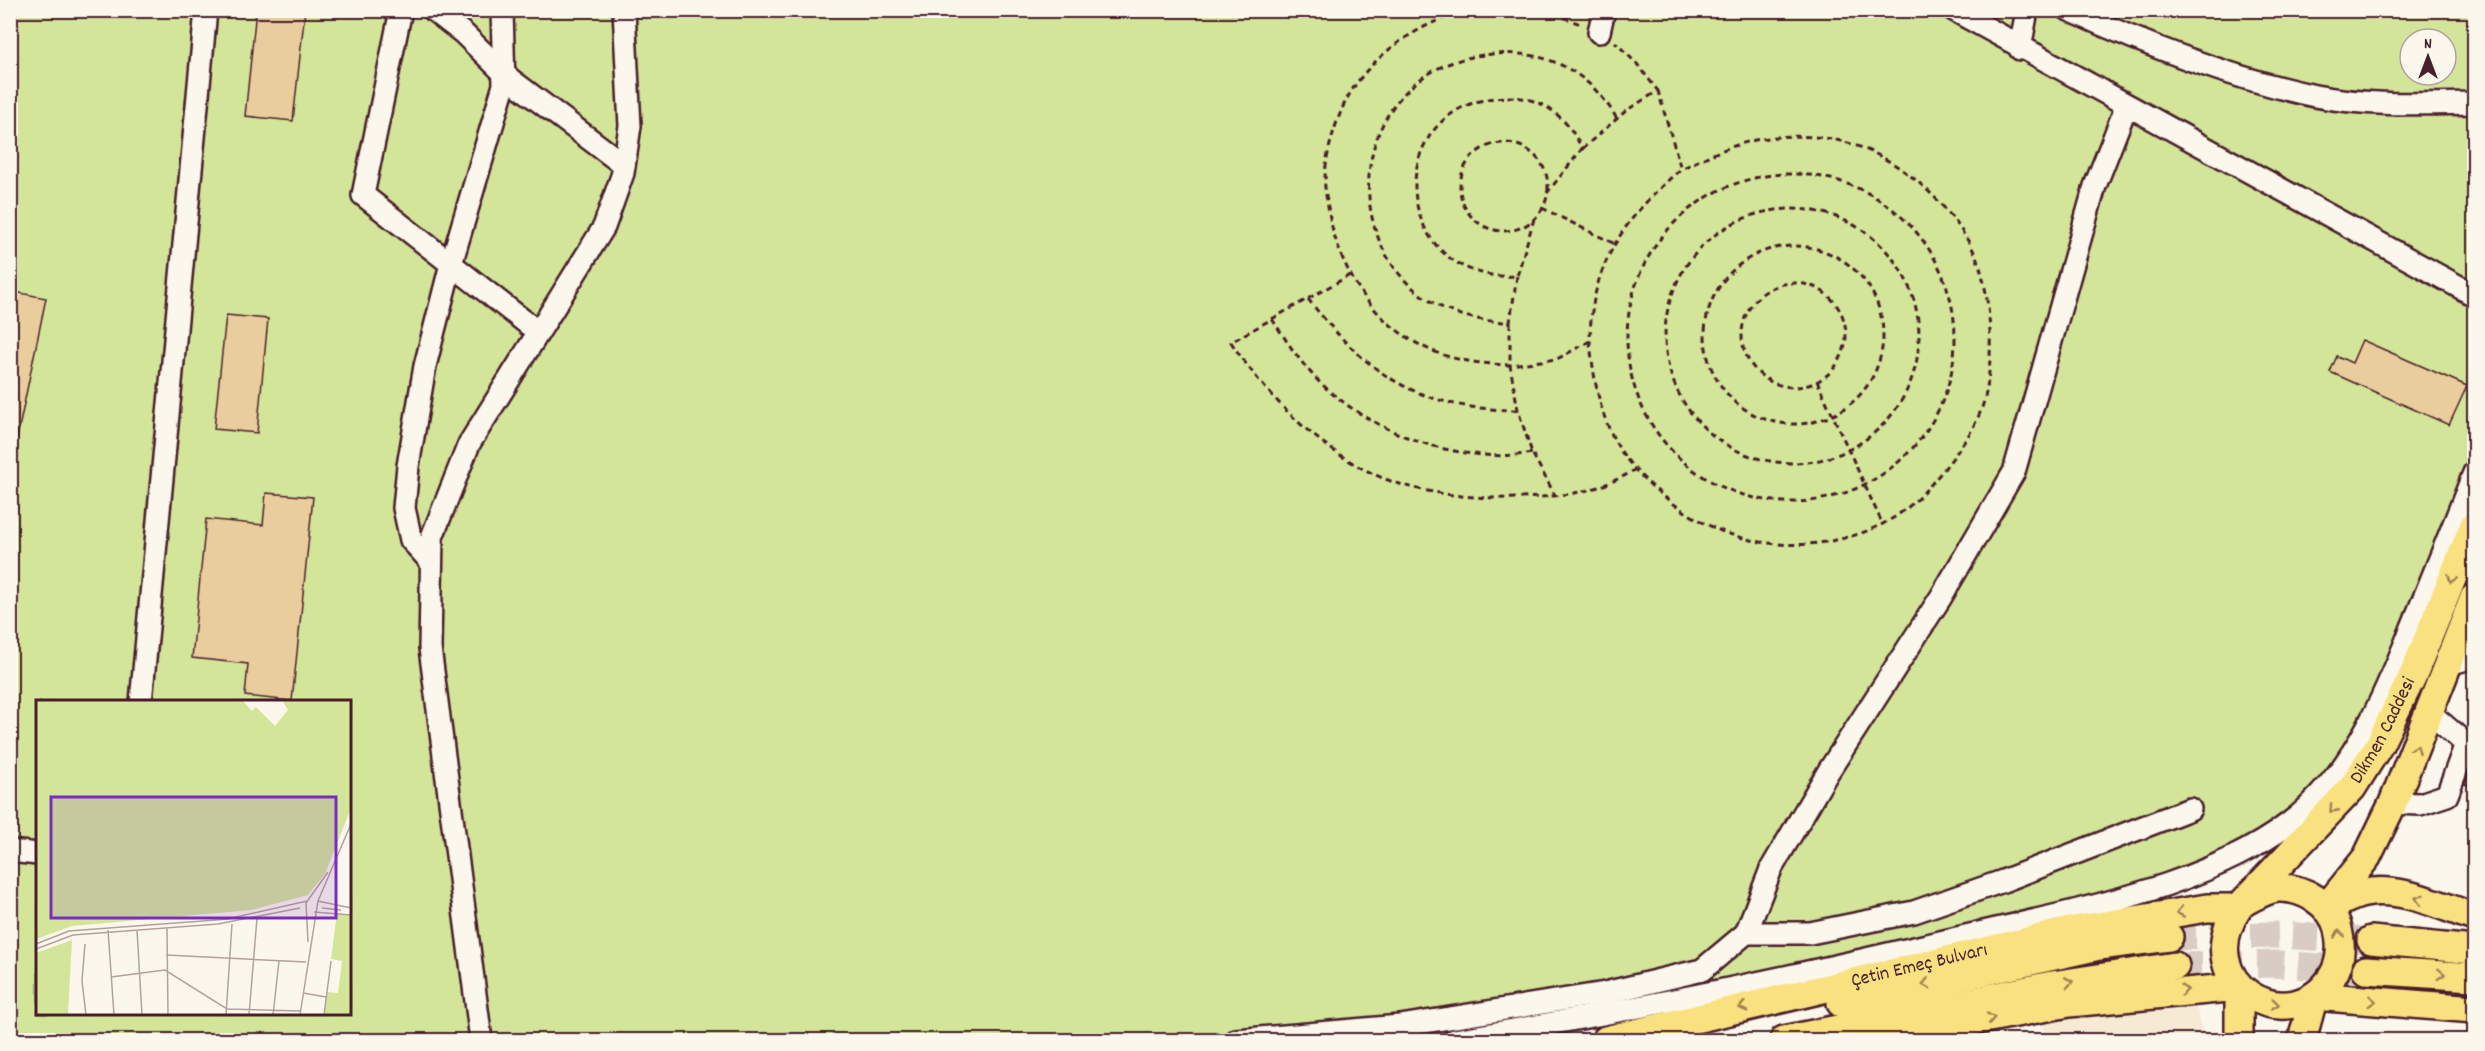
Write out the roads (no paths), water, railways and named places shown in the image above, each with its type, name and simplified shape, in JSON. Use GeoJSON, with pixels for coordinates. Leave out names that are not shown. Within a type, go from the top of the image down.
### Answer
{"type":"FeatureCollection","features":[{"type":"Feature","properties":{"kind":"main road","name":"Dikmen Caddesi"},"geometry":{"type":"LineString","coordinates":[[2239,1041],[2239,987],[2229,973],[2224,948],[2228,922],[2241,905],[2352,788],[2379,745],[2414,675],[2475,525]]}},
{"type":"Feature","properties":{"kind":"main road","name":"Dikmen Caddesi"},"geometry":{"type":"LineString","coordinates":[[2326,908],[2367,857],[2393,803],[2475,598]]}},
{"type":"Feature","properties":{"kind":"main road"},"geometry":{"type":"LineString","coordinates":[[1872,1041],[2069,1003],[2239,987],[2260,1001],[2276,1005],[2292,1004],[2314,996],[2327,985],[2336,970],[2341,953],[2336,920],[2326,908],[2312,897],[2296,890],[2278,888],[2260,893],[2241,905]]}},
{"type":"Feature","properties":{"kind":"main road"},"geometry":{"type":"LineString","coordinates":[[2326,908],[2362,893],[2381,891],[2401,894],[2475,918]]}},
{"type":"Feature","properties":{"kind":"main road","name":"Çetin Emeç Bulvarı"},"geometry":{"type":"LineString","coordinates":[[1606,1041],[2074,930],[2207,908],[2241,905]]}},
{"type":"Feature","properties":{"kind":"main road","name":"Çetin Emeç Bulvarı"},"geometry":{"type":"LineString","coordinates":[[1679,1041],[1994,968],[2099,946],[2169,937]]}},
{"type":"Feature","properties":{"kind":"main road"},"geometry":{"type":"LineString","coordinates":[[2371,940],[2475,950]]}},
{"type":"Feature","properties":{"kind":"main road"},"geometry":{"type":"LineString","coordinates":[[1784,1041],[2052,985],[2175,966]]}},
{"type":"Feature","properties":{"kind":"main road"},"geometry":{"type":"LineString","coordinates":[[2366,970],[2475,977]]}},
{"type":"Feature","properties":{"kind":"main road"},"geometry":{"type":"LineString","coordinates":[[2314,996],[2475,1009]]}},
{"type":"Feature","properties":{"kind":"main road"},"geometry":{"type":"LineString","coordinates":[[2302,1041],[2314,996]]}},
{"type":"Feature","properties":{"kind":"lane"},"geometry":{"type":"LineString","coordinates":[[141,700],[206,10]]}},
{"type":"Feature","properties":{"kind":"lane"},"geometry":{"type":"LineString","coordinates":[[401,10],[363,195],[538,332]]}},
{"type":"Feature","properties":{"kind":"lane"},"geometry":{"type":"LineString","coordinates":[[433,10],[463,33],[502,71],[624,165]]}},
{"type":"Feature","properties":{"kind":"lane"},"geometry":{"type":"LineString","coordinates":[[431,561],[411,540],[404,508],[425,366],[451,264],[504,85],[502,10]]}},
{"type":"Feature","properties":{"kind":"lane"},"geometry":{"type":"LineString","coordinates":[[481,1041],[430,648],[432,537],[469,444],[604,227],[624,165],[630,126],[624,10]]}},
{"type":"Feature","properties":{"kind":"lane"},"geometry":{"type":"LineString","coordinates":[[2020,49],[2027,10]]}},
{"type":"Feature","properties":{"kind":"lane"},"geometry":{"type":"LineString","coordinates":[[2069,10],[2183,58],[2316,96],[2396,104],[2475,103]]}},
{"type":"Feature","properties":{"kind":"lane"},"geometry":{"type":"LineString","coordinates":[[1960,12],[2020,49],[2475,295]]}},
{"type":"Feature","properties":{"kind":"lane"},"geometry":{"type":"LineString","coordinates":[[1236,1041],[1400,1026],[1605,993],[1702,970],[1746,933],[1771,869],[1828,772],[1941,597],[2014,472],[2095,186],[2126,107]]}},
{"type":"Feature","properties":{"kind":"lane"},"geometry":{"type":"LineString","coordinates":[[1454,1041],[1606,1016],[1720,992],[2083,908],[2128,897],[2242,853],[2308,807],[2344,765],[2369,725],[2398,661],[2475,473]]}},
{"type":"Feature","properties":{"kind":"lane"},"geometry":{"type":"LineString","coordinates":[[2448,664],[2475,657]]}},
{"type":"Feature","properties":{"kind":"lane"},"geometry":{"type":"LineString","coordinates":[[2393,803],[2420,804],[2447,795],[2470,746],[2430,713]]}},
{"type":"Feature","properties":{"kind":"lane"},"geometry":{"type":"LineString","coordinates":[[1746,933],[1810,933],[1914,912],[2003,881],[2190,808]]}},
{"type":"Feature","properties":{"kind":"lane"},"geometry":{"type":"LineString","coordinates":[[10,851],[36,854]]}},
{"type":"Feature","properties":{"kind":"tunnel"},"geometry":{"type":"LineString","coordinates":[[2169,937],[2278,935],[2371,940]]}},
{"type":"Feature","properties":{"kind":"tunnel"},"geometry":{"type":"LineString","coordinates":[[2175,966],[2278,964],[2366,970]]}}]}
